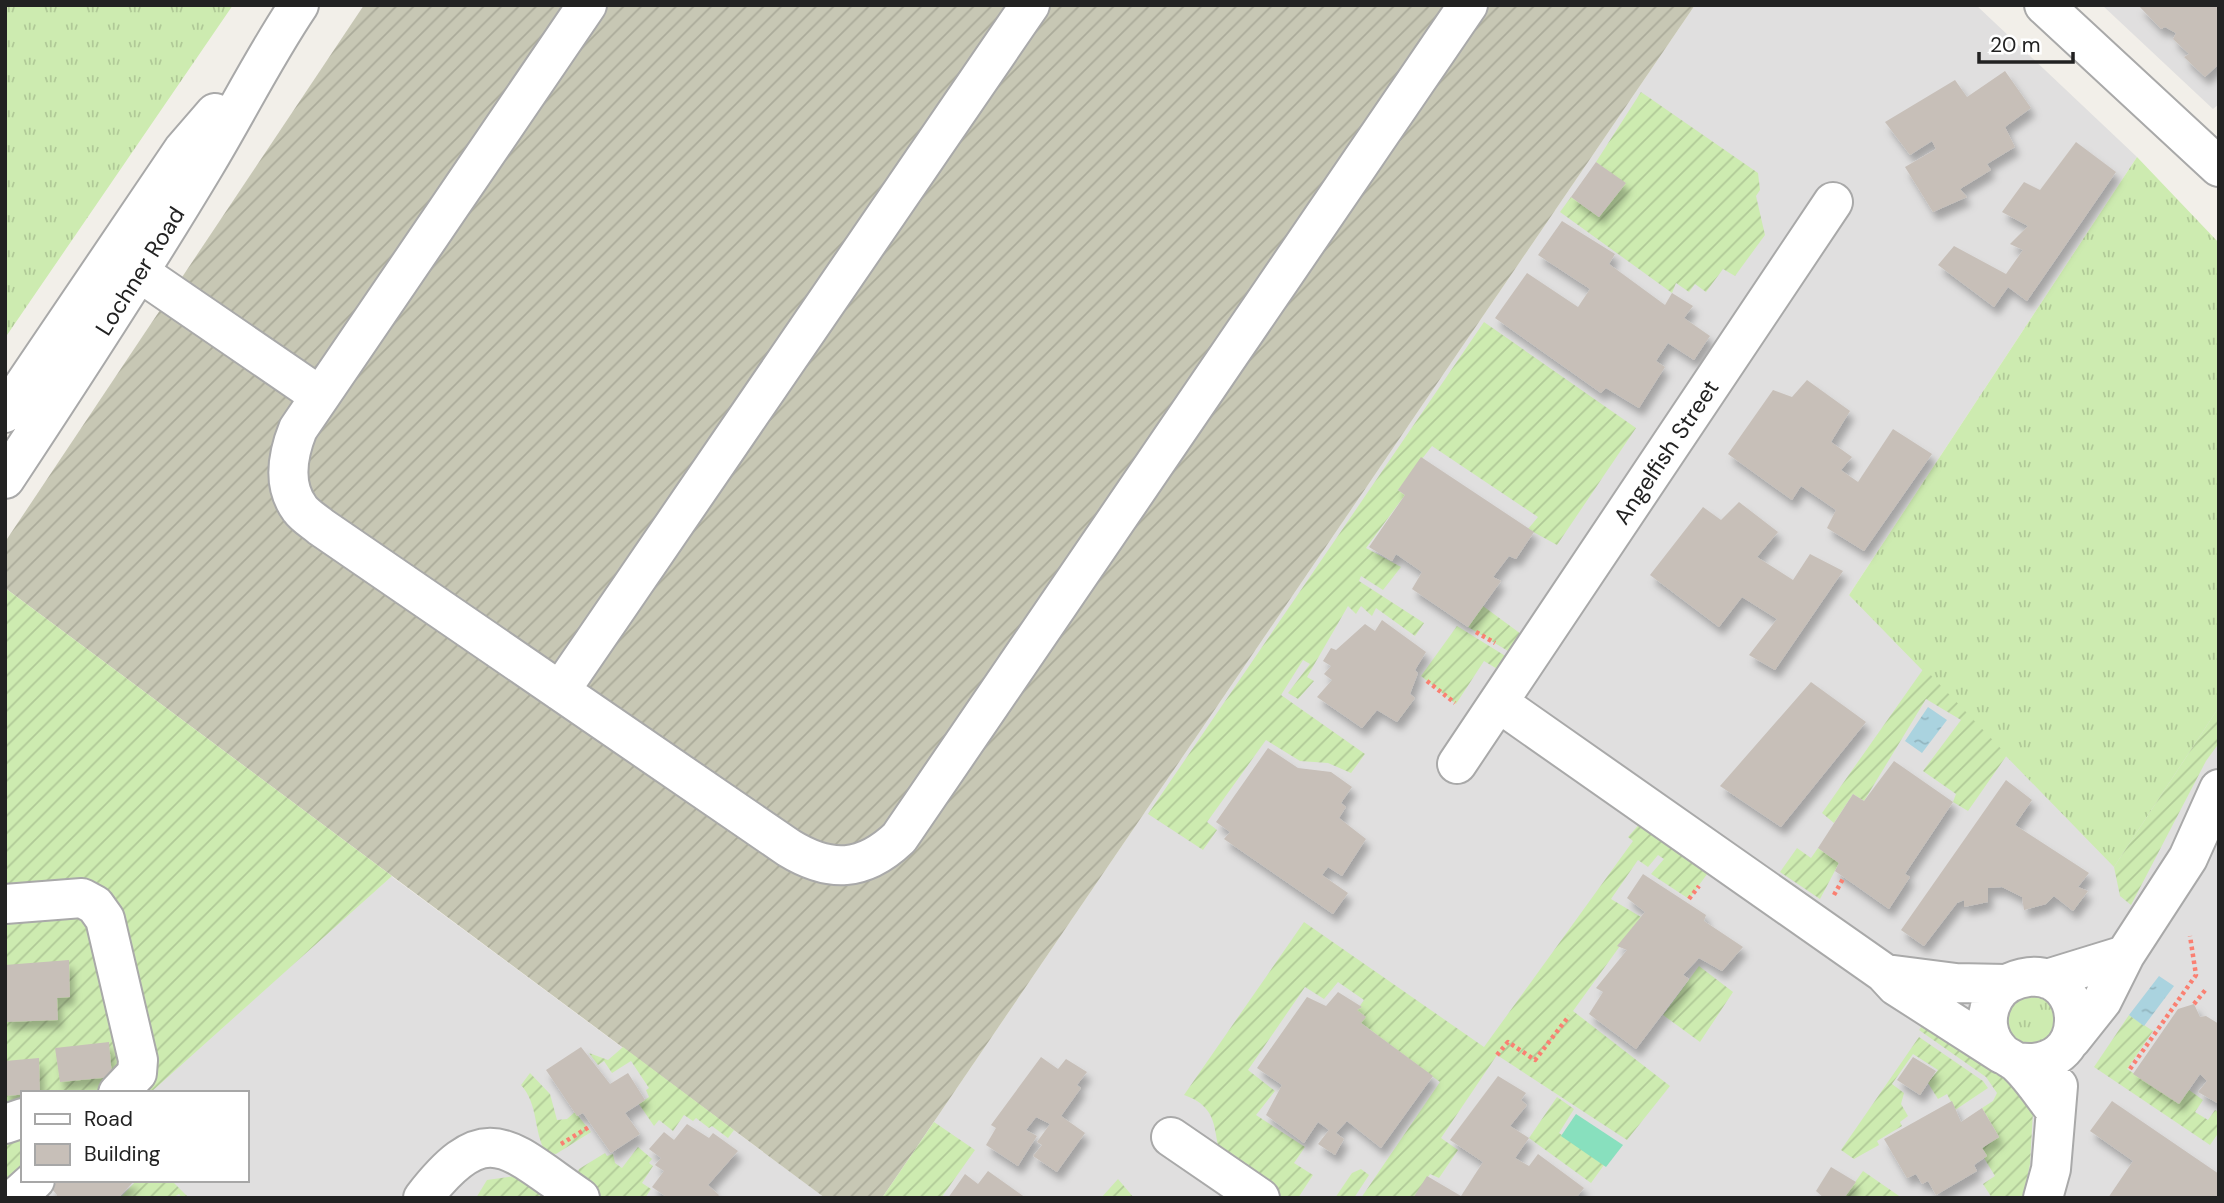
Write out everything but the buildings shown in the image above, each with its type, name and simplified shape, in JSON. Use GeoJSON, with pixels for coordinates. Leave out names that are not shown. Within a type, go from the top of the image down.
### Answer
{"type":"FeatureCollection","features":[{"type":"Feature","properties":{"kind":"street","name":"Lochner Road"},"geometry":{"type":"LineString","coordinates":[[5,480],[139,272],[206,163],[265,56],[299,5]]}},
{"type":"Feature","properties":{"kind":"street"},"geometry":{"type":"LineString","coordinates":[[587,5],[298,429],[289,457],[289,477],[299,508],[321,527],[813,862],[835,866],[865,862],[883,854],[899,838],[1468,5]]}},
{"type":"Feature","properties":{"kind":"street"},"geometry":{"type":"LineString","coordinates":[[560,691],[1030,5]]}},
{"type":"Feature","properties":{"kind":"street"},"geometry":{"type":"LineString","coordinates":[[2045,5],[2219,167]]}},
{"type":"Feature","properties":{"kind":"street","name":"Lochner Road"},"geometry":{"type":"LineString","coordinates":[[5,413],[183,150],[265,56]]}},
{"type":"Feature","properties":{"kind":"street","name":"Angelfish Street"},"geometry":{"type":"LineString","coordinates":[[1457,764],[1833,202]]}},
{"type":"Feature","properties":{"kind":"street"},"geometry":{"type":"LineString","coordinates":[[139,272],[320,396]]}},
{"type":"Feature","properties":{"kind":"street"},"geometry":{"type":"LineString","coordinates":[[1499,702],[1884,973],[1896,986],[2010,1058],[2033,1065],[2049,1061],[2067,1045],[2102,1001],[2125,955],[2188,858],[2219,789]]}},
{"type":"Feature","properties":{"kind":"street"},"geometry":{"type":"LineString","coordinates":[[2188,858],[2219,831]]}},
{"type":"Feature","properties":{"kind":"street"},"geometry":{"type":"LineString","coordinates":[[5,904],[82,898],[95,905],[105,919],[138,1060],[136,1073],[120,1091]]}},
{"type":"Feature","properties":{"kind":"street"},"geometry":{"type":"LineString","coordinates":[[2047,979],[2125,955]]}},
{"type":"Feature","properties":{"kind":"street"},"geometry":{"type":"LineString","coordinates":[[1884,973],[1956,983],[2006,984],[2033,976],[2060,986],[2072,1004],[2075,1025],[2067,1045],[2055,1110],[2051,1169],[2042,1198]]}},
{"type":"Feature","properties":{"kind":"street"},"geometry":{"type":"LineString","coordinates":[[2006,984],[1995,996],[1988,1010],[1987,1026],[1992,1041],[2055,1110]]}},
{"type":"Feature","properties":{"kind":"street"},"geometry":{"type":"LineString","coordinates":[[1171,1137],[1260,1198]]}},
{"type":"Feature","properties":{"kind":"street"},"geometry":{"type":"LineString","coordinates":[[424,1198],[456,1160],[487,1146],[512,1153],[580,1198]]}},
{"type":"Feature","properties":{"kind":"street"},"geometry":{"type":"LineString","coordinates":[[15,1198],[33,1182]]}},
{"type":"Feature","properties":{"kind":"path"},"geometry":{"type":"LineString","coordinates":[[1476,632],[1497,645]]}},
{"type":"Feature","properties":{"kind":"path"},"geometry":{"type":"LineString","coordinates":[[1427,681],[1456,704]]}},
{"type":"Feature","properties":{"kind":"path"},"geometry":{"type":"LineString","coordinates":[[1828,905],[1844,877]]}},
{"type":"Feature","properties":{"kind":"path"},"geometry":{"type":"LineString","coordinates":[[2130,1069],[2196,975],[2190,936]]}},
{"type":"Feature","properties":{"kind":"path"},"geometry":{"type":"LineString","coordinates":[[2194,1004],[2207,988]]}},
{"type":"Feature","properties":{"kind":"path"},"geometry":{"type":"LineString","coordinates":[[1497,1055],[1508,1042],[1535,1060],[1569,1016]]}},
{"type":"Feature","properties":{"kind":"path"},"geometry":{"type":"LineString","coordinates":[[560,1144],[589,1127]]}},
{"type":"Feature","properties":{"kind":"shaded area"},"geometry":{"type":"Polygon","coordinates":[[[364,5],[1695,5],[882,1198],[825,1198],[5,588],[5,542],[364,5]]]}},
{"type":"Feature","properties":{"kind":"shaded area"},"geometry":{"type":"Polygon","coordinates":[[[1695,5],[1976,5],[2137,157],[1849,595],[2219,707],[2219,1198],[882,1198],[1695,5]]]}},
{"type":"Feature","properties":{"kind":"shaded area"},"geometry":{"type":"Polygon","coordinates":[[[2102,5],[2219,5],[2219,104],[2213,109],[2102,5]]]}},
{"type":"Feature","properties":{"kind":"shaded area"},"geometry":{"type":"Polygon","coordinates":[[[391,876],[825,1198],[32,1198],[50,1182],[248,1182],[248,1091],[151,1091],[391,876]]]}},
{"type":"Feature","properties":{"kind":"green space"},"geometry":{"type":"Polygon","coordinates":[[[5,5],[233,5],[5,338],[5,5]]]}},
{"type":"Feature","properties":{"kind":"green space"},"geometry":{"type":"Polygon","coordinates":[[[1641,92],[1758,173],[1760,190],[1756,196],[1765,235],[1735,276],[1723,269],[1706,292],[1695,284],[1689,292],[1676,283],[1672,293],[1560,212],[1571,197],[1599,217],[1625,184],[1596,162],[1641,92]]]}},
{"type":"Feature","properties":{"kind":"green space"},"geometry":{"type":"Polygon","coordinates":[[[2137,157],[2219,243],[2219,707],[2114,867],[1849,595],[2137,157]]]}},
{"type":"Feature","properties":{"kind":"green space"},"geometry":{"type":"Polygon","coordinates":[[[1484,322],[1636,428],[1557,545],[1528,529],[1538,517],[1432,446],[1398,490],[1405,495],[1366,548],[1401,567],[1383,590],[1361,576],[1359,581],[1424,623],[1415,636],[1376,608],[1372,616],[1361,606],[1356,614],[1348,606],[1307,677],[1314,681],[1298,699],[1288,693],[1310,664],[1303,660],[1281,695],[1365,754],[1351,773],[1328,763],[1300,761],[1266,740],[1207,822],[1217,830],[1203,850],[1148,814],[1484,322]]]}},
{"type":"Feature","properties":{"kind":"green space"},"geometry":{"type":"Polygon","coordinates":[[[5,588],[392,876],[152,1091],[21,1091],[21,1182],[5,1198],[5,588]]]}},
{"type":"Feature","properties":{"kind":"green space"},"geometry":{"type":"Polygon","coordinates":[[[1483,606],[1521,634],[1508,651],[1468,627],[1483,606]]]}},
{"type":"Feature","properties":{"kind":"green space"},"geometry":{"type":"Polygon","coordinates":[[[1457,626],[1507,657],[1499,670],[1484,661],[1456,704],[1421,676],[1457,626]]]}},
{"type":"Feature","properties":{"kind":"green space"},"geometry":{"type":"Polygon","coordinates":[[[1924,668],[2007,755],[1968,811],[1953,802],[1956,794],[1923,771],[1961,720],[1926,699],[1864,801],[1853,794],[1834,823],[1822,813],[1924,668]]]}},
{"type":"Feature","properties":{"kind":"green space"},"geometry":{"type":"Polygon","coordinates":[[[2219,707],[2219,743],[2206,761],[2131,905],[2120,896],[2114,867],[2219,707]]]}},
{"type":"Feature","properties":{"kind":"green space"},"geometry":{"type":"Polygon","coordinates":[[[1642,821],[1710,870],[1689,899],[1651,874],[1664,859],[1658,855],[1648,867],[1638,860],[1611,899],[1641,917],[1573,1011],[1670,1086],[1627,1140],[1497,1055],[1441,1138],[1458,1150],[1439,1178],[1430,1174],[1414,1198],[1361,1198],[1440,1082],[1361,1023],[1357,1010],[1364,1000],[1338,982],[1324,999],[1305,987],[1248,1070],[1275,1091],[1256,1115],[1305,1147],[1294,1163],[1313,1175],[1298,1198],[1277,1198],[1271,1197],[1227,1165],[1221,1156],[1211,1117],[1197,1101],[1184,1095],[1304,922],[1484,1047],[1633,841],[1628,837],[1642,821]]]}},
{"type":"Feature","properties":{"kind":"green space"},"geometry":{"type":"Polygon","coordinates":[[[1797,848],[1811,858],[1818,848],[1839,863],[1820,899],[1780,872],[1797,848]]]}},
{"type":"Feature","properties":{"kind":"green space"},"geometry":{"type":"Polygon","coordinates":[[[1699,966],[1733,992],[1700,1042],[1663,1015],[1699,966]]]}},
{"type":"Feature","properties":{"kind":"green space"},"geometry":{"type":"Polygon","coordinates":[[[2026,990],[2054,1000],[2057,1039],[2021,1051],[2000,1019],[2002,1008],[2026,990]]]}},
{"type":"Feature","properties":{"kind":"green space"},"geometry":{"type":"Polygon","coordinates":[[[2129,1015],[2153,1031],[2127,1069],[2179,1103],[2189,1090],[2203,1100],[2195,1112],[2208,1120],[2215,1110],[2219,1112],[2219,1132],[2210,1145],[2094,1067],[2129,1015]]]}},
{"type":"Feature","properties":{"kind":"green space"},"geometry":{"type":"Polygon","coordinates":[[[1927,1019],[2019,1083],[2033,1111],[2030,1164],[2023,1198],[1992,1198],[1983,1184],[1995,1176],[1984,1158],[1987,1156],[1982,1148],[1999,1137],[1982,1108],[1993,1101],[1997,1093],[1986,1077],[1919,1030],[1927,1019]]]}},
{"type":"Feature","properties":{"kind":"green space"},"geometry":{"type":"Polygon","coordinates":[[[1919,1037],[1983,1081],[1988,1088],[1955,1110],[1947,1094],[1938,1099],[1928,1083],[1938,1070],[1913,1054],[1892,1084],[1904,1093],[1901,1104],[1908,1116],[1900,1122],[1902,1126],[1877,1141],[1879,1145],[1854,1159],[1841,1150],[1919,1037]]]}},
{"type":"Feature","properties":{"kind":"green space"},"geometry":{"type":"Polygon","coordinates":[[[623,1047],[734,1130],[728,1138],[712,1126],[709,1128],[696,1118],[693,1121],[684,1115],[673,1131],[659,1120],[654,1126],[639,1104],[649,1097],[646,1090],[649,1088],[631,1061],[612,1073],[604,1061],[598,1065],[589,1053],[608,1060],[623,1047]]]}},
{"type":"Feature","properties":{"kind":"green space"},"geometry":{"type":"Polygon","coordinates":[[[530,1073],[550,1094],[557,1120],[567,1119],[575,1112],[591,1132],[556,1154],[546,1153],[531,1101],[521,1085],[530,1073]]]}},
{"type":"Feature","properties":{"kind":"green space"},"geometry":{"type":"Polygon","coordinates":[[[1557,1097],[1574,1109],[1559,1133],[1604,1165],[1591,1183],[1529,1138],[1557,1097]]]}},
{"type":"Feature","properties":{"kind":"green space"},"geometry":{"type":"Polygon","coordinates":[[[1576,1114],[1623,1145],[1606,1167],[1561,1136],[1576,1114]]]}},
{"type":"Feature","properties":{"kind":"green space"},"geometry":{"type":"Polygon","coordinates":[[[934,1122],[975,1150],[941,1198],[882,1198],[934,1122]]]}},
{"type":"Feature","properties":{"kind":"green space"},"geometry":{"type":"Polygon","coordinates":[[[638,1147],[652,1159],[649,1163],[653,1166],[642,1183],[651,1189],[645,1198],[603,1198],[576,1177],[579,1169],[605,1153],[607,1156],[613,1154],[615,1163],[622,1168],[638,1147]]]}},
{"type":"Feature","properties":{"kind":"green space"},"geometry":{"type":"Polygon","coordinates":[[[1361,1169],[1369,1175],[1354,1198],[1335,1198],[1352,1173],[1361,1169]]]}},
{"type":"Feature","properties":{"kind":"green space"},"geometry":{"type":"Polygon","coordinates":[[[1863,1171],[1902,1198],[1844,1198],[1863,1171]]]}},
{"type":"Feature","properties":{"kind":"green space"},"geometry":{"type":"Polygon","coordinates":[[[515,1176],[554,1198],[476,1198],[487,1180],[515,1176]]]}},
{"type":"Feature","properties":{"kind":"green space"},"geometry":{"type":"Polygon","coordinates":[[[1118,1179],[1134,1198],[1101,1198],[1118,1179]]]}},
{"type":"Feature","properties":{"kind":"green space"},"geometry":{"type":"Polygon","coordinates":[[[135,1182],[173,1182],[189,1198],[182,1198],[179,1194],[172,1198],[120,1198],[135,1182]]]}},
{"type":"Feature","properties":{"kind":"water"},"geometry":{"type":"Polygon","coordinates":[[[1928,707],[1947,720],[1922,753],[1905,741],[1928,707]]]}},
{"type":"Feature","properties":{"kind":"water"},"geometry":{"type":"Polygon","coordinates":[[[2159,976],[2174,986],[2144,1026],[2129,1015],[2159,976]]]}}]}
